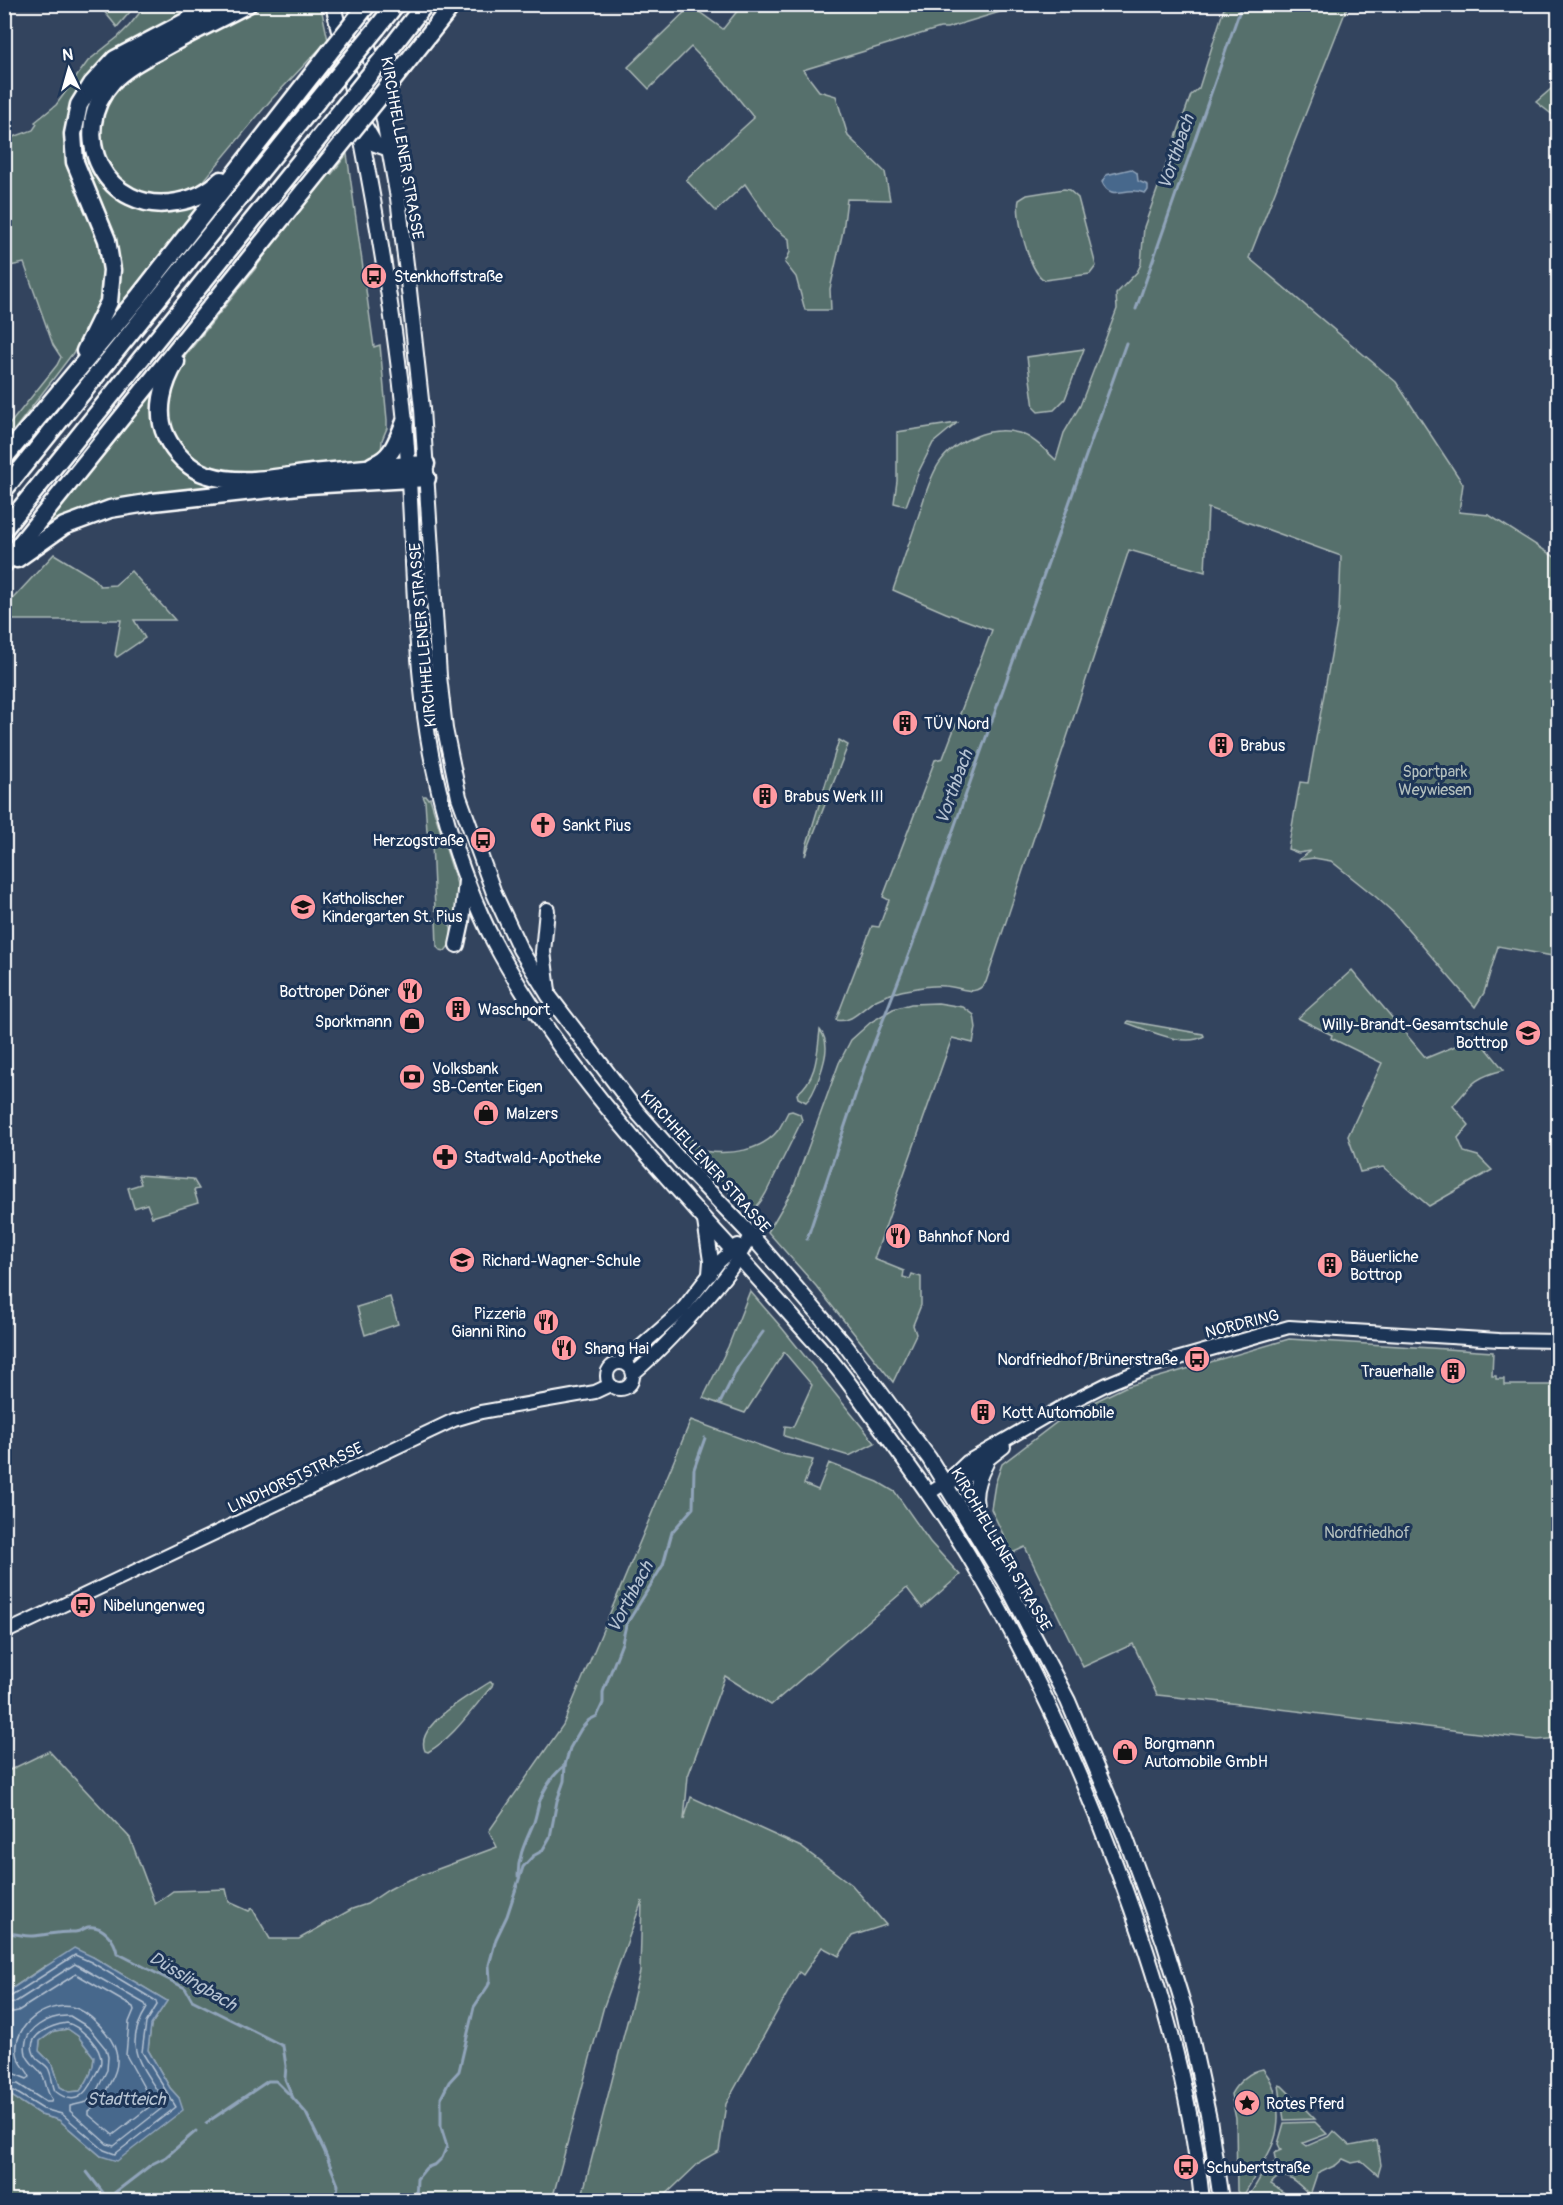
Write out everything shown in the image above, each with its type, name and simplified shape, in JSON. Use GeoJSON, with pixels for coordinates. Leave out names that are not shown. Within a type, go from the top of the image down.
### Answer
{"type":"FeatureCollection","features":[{"type":"Feature","properties":{"kind":"highway"},"geometry":{"type":"LineString","coordinates":[[39,415],[87,349],[109,302],[112,270],[107,240],[75,162],[73,134],[79,105],[92,84],[115,59],[219,4]]}},
{"type":"Feature","properties":{"kind":"highway"},"geometry":{"type":"LineString","coordinates":[[248,4],[168,45],[119,75],[98,105],[93,122],[93,143],[100,168],[119,190],[147,204],[163,205],[195,197],[211,190],[271,127]]}},
{"type":"Feature","properties":{"kind":"highway"},"geometry":{"type":"LineString","coordinates":[[4,458],[137,299],[368,4]]}},
{"type":"Feature","properties":{"kind":"highway"},"geometry":{"type":"LineString","coordinates":[[4,490],[396,4]]}},
{"type":"Feature","properties":{"kind":"highway"},"geometry":{"type":"LineString","coordinates":[[4,566],[212,307],[354,121],[383,58],[425,4]]}},
{"type":"Feature","properties":{"kind":"highway"},"geometry":{"type":"LineString","coordinates":[[4,529],[354,121],[389,85],[453,4]]}},
{"type":"Feature","properties":{"kind":"highway"},"geometry":{"type":"LineString","coordinates":[[212,307],[207,322],[172,369],[162,399],[164,432],[172,447],[187,463],[207,475],[240,480],[368,467],[408,472]]}},
{"type":"Feature","properties":{"kind":"highway"},"geometry":{"type":"LineString","coordinates":[[368,467],[382,462],[391,454],[405,422]]}},
{"type":"Feature","properties":{"kind":"highway"},"geometry":{"type":"LineString","coordinates":[[4,566],[64,526],[110,509],[153,502],[426,471]]}},
{"type":"Feature","properties":{"kind":"main road","name":"KIRCHHELLENER STRASSE"},"geometry":{"type":"LineString","coordinates":[[333,4],[386,276],[405,422],[423,700],[434,771],[466,875],[494,940],[561,1047],[622,1125],[837,1367],[928,1494],[973,1563],[1030,1666],[1084,1784],[1139,1926],[1168,2019],[1181,2071],[1202,2200]]}},
{"type":"Feature","properties":{"kind":"main road","name":"KIRCHHELLENER STRASSE"},"geometry":{"type":"LineString","coordinates":[[358,4],[385,148],[398,198],[408,281],[426,471],[439,676],[445,729],[459,797],[482,863],[511,930],[549,996],[639,1114],[751,1235],[836,1333],[910,1430],[987,1550],[1068,1701],[1125,1836],[1164,1942],[1185,2010],[1198,2068],[1209,2119],[1221,2200]]}},
{"type":"Feature","properties":{"kind":"main road","name":"KIRCHHELLENER STRASSE"},"geometry":{"type":"LineString","coordinates":[[354,121],[372,140],[385,148]]}},
{"type":"Feature","properties":{"kind":"main road"},"geometry":{"type":"LineString","coordinates":[[457,945],[462,922],[466,875]]}},
{"type":"Feature","properties":{"kind":"main road"},"geometry":{"type":"LineString","coordinates":[[547,910],[543,952],[549,996]]}},
{"type":"Feature","properties":{"kind":"main road"},"geometry":{"type":"LineString","coordinates":[[704,1219],[711,1261],[710,1274]]}},
{"type":"Feature","properties":{"kind":"main road"},"geometry":{"type":"LineString","coordinates":[[986,1463],[977,1484],[975,1502],[976,1514],[988,1537],[987,1550]]}},
{"type":"Feature","properties":{"kind":"street"},"geometry":{"type":"LineString","coordinates":[[633,1374],[666,1344],[719,1286],[736,1254],[751,1235]]}},
{"type":"Feature","properties":{"kind":"street"},"geometry":{"type":"LineString","coordinates":[[622,1363],[630,1367],[633,1374],[632,1382],[627,1388],[616,1389],[610,1385],[607,1378],[613,1365],[622,1363],[681,1311],[710,1274],[736,1254]]}},
{"type":"Feature","properties":{"kind":"street","name":"NORDRING"},"geometry":{"type":"LineString","coordinates":[[928,1494],[945,1483],[967,1462],[1107,1384],[1148,1367],[1289,1327],[1499,1341],[1558,1341]]}},
{"type":"Feature","properties":{"kind":"street","name":"LINDHORSTSTRASSE"},"geometry":{"type":"LineString","coordinates":[[4,1633],[454,1420],[481,1412],[595,1392],[610,1385]]}},
{"type":"Feature","properties":{"kind":"street","name":"NORDRING"},"geometry":{"type":"LineString","coordinates":[[945,1483],[963,1479],[986,1463],[1023,1430]]}},
{"type":"Feature","properties":{"kind":"green space"},"geometry":{"type":"Polygon","coordinates":[[[99,5],[136,5],[117,27],[99,5]]]}},
{"type":"Feature","properties":{"kind":"green space"},"geometry":{"type":"Polygon","coordinates":[[[146,5],[210,5],[136,42],[69,127],[106,260],[102,301],[79,345],[5,442],[5,430],[61,357],[53,345],[24,263],[5,267],[5,140],[33,130],[37,124],[35,122],[56,105],[88,61],[118,37],[146,5]]]}},
{"type":"Feature","properties":{"kind":"green space"},"geometry":{"type":"Polygon","coordinates":[[[263,5],[317,5],[322,12],[328,40],[270,101],[201,184],[202,186],[186,194],[151,196],[127,186],[113,175],[100,147],[99,120],[115,88],[146,64],[263,5]]]}},
{"type":"Feature","properties":{"kind":"green space"},"geometry":{"type":"Polygon","coordinates":[[[742,5],[1023,5],[803,70],[819,91],[836,96],[848,136],[885,172],[890,200],[847,199],[843,231],[830,289],[831,310],[805,310],[796,277],[785,263],[790,252],[789,239],[774,227],[745,184],[716,211],[686,180],[754,118],[725,82],[691,47],[649,89],[628,67],[691,6],[723,29],[742,5]]]}},
{"type":"Feature","properties":{"kind":"green space","name":"Sportpark Weywiesen"},"geometry":{"type":"Polygon","coordinates":[[[1225,5],[1348,5],[1249,258],[1396,382],[1463,484],[1459,512],[1489,515],[1558,559],[1558,957],[1498,946],[1484,993],[1475,1007],[1395,914],[1376,897],[1331,861],[1314,858],[1298,860],[1311,851],[1298,853],[1288,849],[1300,782],[1308,783],[1339,611],[1341,556],[1208,508],[1205,572],[1129,550],[986,982],[977,990],[972,991],[936,986],[898,992],[876,1000],[847,1020],[836,1020],[872,926],[879,927],[889,900],[883,897],[935,760],[943,758],[992,630],[893,590],[930,481],[941,460],[950,451],[960,443],[990,432],[1008,431],[1024,435],[1056,460],[1064,433],[1080,406],[1117,309],[1116,294],[1137,272],[1141,264],[1144,227],[1191,95],[1199,88],[1225,5]]]}},
{"type":"Feature","properties":{"kind":"green space"},"geometry":{"type":"Polygon","coordinates":[[[1558,83],[1558,119],[1536,102],[1558,83]]]}},
{"type":"Feature","properties":{"kind":"green space"},"geometry":{"type":"Polygon","coordinates":[[[93,90],[89,115],[116,192],[203,201],[109,318],[114,292],[83,175],[79,124],[93,90]]]}},
{"type":"Feature","properties":{"kind":"green space"},"geometry":{"type":"Polygon","coordinates":[[[347,154],[374,347],[380,345],[387,420],[381,455],[366,462],[250,475],[203,469],[172,438],[165,409],[180,364],[255,269],[295,212],[334,164],[331,175],[347,154]]]}},
{"type":"Feature","properties":{"kind":"green space"},"geometry":{"type":"Polygon","coordinates":[[[1069,190],[1078,198],[1096,266],[1090,274],[1045,280],[1039,276],[1029,257],[1019,219],[1019,200],[1027,195],[1069,190]]]}},
{"type":"Feature","properties":{"kind":"green space"},"geometry":{"type":"Polygon","coordinates":[[[1084,349],[1065,399],[1054,410],[1038,412],[1034,408],[1027,357],[1084,349]]]}},
{"type":"Feature","properties":{"kind":"green space"},"geometry":{"type":"Polygon","coordinates":[[[160,378],[167,448],[246,484],[138,499],[34,539],[119,434],[160,378]]]}},
{"type":"Feature","properties":{"kind":"green space"},"geometry":{"type":"Polygon","coordinates":[[[957,423],[933,443],[919,471],[906,506],[894,503],[897,481],[897,432],[957,423]]]}},
{"type":"Feature","properties":{"kind":"green space"},"geometry":{"type":"Polygon","coordinates":[[[54,554],[92,577],[100,586],[115,585],[131,571],[175,620],[134,620],[145,638],[117,657],[115,655],[121,620],[5,620],[5,607],[54,554]]]}},
{"type":"Feature","properties":{"kind":"green space"},"geometry":{"type":"Polygon","coordinates":[[[839,740],[848,745],[805,856],[807,844],[839,740]]]}},
{"type":"Feature","properties":{"kind":"green space"},"geometry":{"type":"Polygon","coordinates":[[[423,796],[430,798],[457,884],[459,916],[435,910],[432,843],[427,831],[423,796]]]}},
{"type":"Feature","properties":{"kind":"green space"},"geometry":{"type":"Polygon","coordinates":[[[436,919],[448,922],[451,928],[452,942],[445,951],[437,947],[436,919]]]}},
{"type":"Feature","properties":{"kind":"green space"},"geometry":{"type":"Polygon","coordinates":[[[1352,970],[1426,1058],[1453,1047],[1474,1033],[1504,1070],[1480,1078],[1453,1106],[1469,1125],[1458,1138],[1464,1152],[1478,1156],[1492,1170],[1429,1206],[1383,1167],[1360,1172],[1348,1136],[1382,1063],[1331,1038],[1332,1035],[1298,1018],[1352,970]]]}},
{"type":"Feature","properties":{"kind":"green space"},"geometry":{"type":"Polygon","coordinates":[[[938,1003],[963,1007],[974,1015],[976,1028],[973,1043],[952,1038],[874,1259],[904,1271],[903,1277],[910,1279],[912,1274],[921,1277],[921,1305],[913,1325],[916,1334],[893,1382],[816,1286],[768,1232],[793,1189],[839,1063],[851,1040],[871,1022],[893,1009],[911,1004],[938,1003]]]}},
{"type":"Feature","properties":{"kind":"green space"},"geometry":{"type":"Polygon","coordinates":[[[1128,1021],[1204,1036],[1187,1040],[1177,1039],[1127,1023],[1128,1021]]]}},
{"type":"Feature","properties":{"kind":"green space"},"geometry":{"type":"Polygon","coordinates":[[[820,1030],[824,1036],[826,1053],[816,1085],[806,1102],[798,1098],[797,1094],[809,1081],[812,1073],[817,1057],[820,1030]]]}},
{"type":"Feature","properties":{"kind":"green space"},"geometry":{"type":"Polygon","coordinates":[[[788,1112],[800,1114],[802,1120],[764,1196],[757,1206],[751,1209],[743,1208],[669,1126],[675,1122],[703,1151],[734,1152],[764,1143],[779,1129],[788,1112]]]}},
{"type":"Feature","properties":{"kind":"green space"},"geometry":{"type":"Polygon","coordinates":[[[138,1175],[193,1179],[199,1189],[194,1190],[198,1203],[152,1217],[147,1204],[134,1208],[128,1188],[141,1184],[138,1175]]]}},
{"type":"Feature","properties":{"kind":"green space"},"geometry":{"type":"Polygon","coordinates":[[[750,1291],[875,1443],[849,1456],[784,1436],[785,1426],[793,1427],[812,1385],[784,1352],[745,1413],[703,1398],[728,1347],[750,1291]]]}},
{"type":"Feature","properties":{"kind":"green space"},"geometry":{"type":"Polygon","coordinates":[[[390,1297],[398,1324],[365,1335],[357,1307],[390,1297]]]}},
{"type":"Feature","properties":{"kind":"green space","name":"Nordfriedhof"},"geometry":{"type":"Polygon","coordinates":[[[1289,1339],[1493,1352],[1492,1376],[1496,1376],[1496,1379],[1504,1379],[1504,1385],[1558,1385],[1558,1738],[1538,1740],[1157,1695],[1133,1644],[1083,1667],[1025,1547],[1012,1553],[991,1509],[995,1484],[1002,1464],[1065,1416],[1125,1387],[1289,1339]]]}},
{"type":"Feature","properties":{"kind":"green space"},"geometry":{"type":"Polygon","coordinates":[[[691,1420],[783,1454],[813,1460],[804,1484],[818,1490],[829,1463],[878,1482],[895,1492],[930,1542],[960,1575],[922,1608],[907,1588],[771,1705],[725,1676],[688,1776],[684,1820],[691,1797],[801,1847],[852,1885],[886,1925],[852,1936],[839,1956],[822,1947],[803,1975],[799,1972],[726,2104],[719,2151],[701,2161],[660,2200],[581,2200],[640,1972],[642,1901],[604,2006],[552,2200],[5,2200],[5,2098],[12,2096],[41,2115],[59,2120],[101,2156],[179,2098],[170,2088],[148,2050],[151,2025],[167,2001],[93,1957],[45,1966],[5,1993],[4,1756],[10,1770],[49,1751],[130,1838],[155,1904],[173,1891],[226,1889],[229,1902],[249,1911],[252,1908],[270,1939],[299,1939],[352,1909],[367,1904],[403,1882],[497,1847],[489,1831],[563,1725],[691,1420]]]}},
{"type":"Feature","properties":{"kind":"green space"},"geometry":{"type":"Polygon","coordinates":[[[490,1682],[493,1683],[492,1686],[454,1731],[437,1746],[428,1752],[425,1751],[424,1741],[436,1721],[458,1702],[490,1682]]]}},
{"type":"Feature","properties":{"kind":"green space"},"geometry":{"type":"Polygon","coordinates":[[[68,2029],[78,2036],[94,2057],[90,2075],[80,2091],[69,2092],[60,2087],[53,2065],[39,2051],[40,2041],[54,2031],[68,2029]]]}},
{"type":"Feature","properties":{"kind":"green space"},"geometry":{"type":"Polygon","coordinates":[[[1263,2069],[1271,2081],[1275,2094],[1277,2129],[1265,2161],[1245,2193],[1240,2195],[1237,2191],[1236,2119],[1231,2094],[1244,2078],[1263,2069]]]}},
{"type":"Feature","properties":{"kind":"green space"},"geometry":{"type":"Polygon","coordinates":[[[1279,2085],[1282,2086],[1315,2119],[1284,2120],[1279,2085]]]}},
{"type":"Feature","properties":{"kind":"green space"},"geometry":{"type":"Polygon","coordinates":[[[1315,2122],[1327,2134],[1303,2143],[1307,2146],[1330,2136],[1334,2131],[1350,2146],[1377,2141],[1381,2165],[1378,2175],[1362,2161],[1352,2163],[1343,2159],[1317,2174],[1310,2195],[1296,2182],[1281,2177],[1271,2184],[1295,2200],[1245,2200],[1266,2169],[1276,2162],[1274,2153],[1281,2150],[1278,2144],[1284,2123],[1315,2122]]]}},
{"type":"Feature","properties":{"kind":"water"},"geometry":{"type":"Polygon","coordinates":[[[1131,169],[1137,173],[1138,181],[1148,185],[1146,193],[1109,191],[1102,182],[1106,175],[1131,169]]]}},
{"type":"Feature","properties":{"kind":"water","name":"Stadtteich"},"geometry":{"type":"Polygon","coordinates":[[[74,1948],[167,2001],[151,2025],[148,2050],[170,2088],[179,2098],[183,2110],[117,2161],[101,2156],[59,2120],[41,2115],[12,2096],[5,2098],[5,1993],[74,1948]],[[68,2029],[54,2031],[40,2041],[39,2051],[53,2065],[60,2087],[69,2092],[80,2091],[90,2075],[94,2061],[94,2057],[78,2036],[68,2029]]]}},
{"type":"Feature","properties":{"kind":"waterway","name":"Vorthbach"},"geometry":{"type":"LineString","coordinates":[[1136,309],[1242,4]]}},
{"type":"Feature","properties":{"kind":"waterway","name":"Vorthbach"},"geometry":{"type":"LineString","coordinates":[[807,1239],[865,1066],[912,946],[1126,343]]}},
{"type":"Feature","properties":{"kind":"waterway","name":"Vorthbach"},"geometry":{"type":"LineString","coordinates":[[720,1403],[738,1367],[763,1332]]}},
{"type":"Feature","properties":{"kind":"waterway","name":"Vorthbach"},"geometry":{"type":"LineString","coordinates":[[416,2200],[417,2179],[426,2168],[436,2164],[442,2158],[447,2146],[441,2127],[441,2098],[449,2082],[459,2071],[474,2007],[488,1986],[489,1965],[496,1939],[507,1916],[523,1867],[533,1856],[542,1851],[550,1837],[570,1748],[581,1729],[589,1720],[597,1716],[626,1625],[663,1565],[672,1532],[693,1508],[694,1469],[705,1438]]}},
{"type":"Feature","properties":{"kind":"waterway","name":"Vorthbach"},"geometry":{"type":"LineString","coordinates":[[518,1876],[521,1855],[541,1797],[549,1782],[565,1765]]}},
{"type":"Feature","properties":{"kind":"waterway","name":"Düsslingbach"},"geometry":{"type":"LineString","coordinates":[[4,1934],[33,1936],[77,1932],[88,1927],[104,1931],[114,1944],[117,1953],[185,1988],[192,2000],[283,2046],[285,2079],[293,2098],[306,2113],[324,2150],[338,2185],[336,2200]]}},
{"type":"Feature","properties":{"kind":"waterway"},"geometry":{"type":"LineString","coordinates":[[206,2123],[268,2081],[276,2081],[292,2097]]}},
{"type":"Feature","properties":{"kind":"waterway"},"geometry":{"type":"LineString","coordinates":[[87,2172],[104,2194],[113,2194],[152,2164],[166,2157],[196,2131]]}},
{"type":"Feature","properties":{"kind":"place","name":"Stenkhoffstraße"},"geometry":{"type":"Point","coordinates":[374,276]}},
{"type":"Feature","properties":{"kind":"place","name":"TÜV Nord"},"geometry":{"type":"Point","coordinates":[905,723]}},
{"type":"Feature","properties":{"kind":"place","name":"Brabus"},"geometry":{"type":"Point","coordinates":[1221,745]}},
{"type":"Feature","properties":{"kind":"place","name":"Brabus Werk III"},"geometry":{"type":"Point","coordinates":[765,796]}},
{"type":"Feature","properties":{"kind":"place","name":"Sankt Pius"},"geometry":{"type":"Point","coordinates":[543,825]}},
{"type":"Feature","properties":{"kind":"place","name":"Herzogstraße"},"geometry":{"type":"Point","coordinates":[483,840]}},
{"type":"Feature","properties":{"kind":"place","name":"Katholischer Kindergarten St. Pius"},"geometry":{"type":"Point","coordinates":[303,907]}},
{"type":"Feature","properties":{"kind":"place","name":"Bottroper Döner"},"geometry":{"type":"Point","coordinates":[410,991]}},
{"type":"Feature","properties":{"kind":"place","name":"Waschport"},"geometry":{"type":"Point","coordinates":[458,1009]}},
{"type":"Feature","properties":{"kind":"place","name":"Sporkmann"},"geometry":{"type":"Point","coordinates":[412,1021]}},
{"type":"Feature","properties":{"kind":"place","name":"Willy-Brandt-Gesamtschule Bottrop"},"geometry":{"type":"Point","coordinates":[1528,1033]}},
{"type":"Feature","properties":{"kind":"place","name":"Volksbank SB-Center Eigen"},"geometry":{"type":"Point","coordinates":[412,1077]}},
{"type":"Feature","properties":{"kind":"place","name":"Malzers"},"geometry":{"type":"Point","coordinates":[486,1113]}},
{"type":"Feature","properties":{"kind":"place","name":"Stadtwald-Apotheke"},"geometry":{"type":"Point","coordinates":[445,1157]}},
{"type":"Feature","properties":{"kind":"place","name":"Bahnhof Nord"},"geometry":{"type":"Point","coordinates":[898,1236]}},
{"type":"Feature","properties":{"kind":"place","name":"Richard-Wagner-Schule"},"geometry":{"type":"Point","coordinates":[462,1260]}},
{"type":"Feature","properties":{"kind":"place","name":"Bäuerliche Bottrop"},"geometry":{"type":"Point","coordinates":[1330,1265]}},
{"type":"Feature","properties":{"kind":"place","name":"Pizzeria Gianni Rino"},"geometry":{"type":"Point","coordinates":[546,1322]}},
{"type":"Feature","properties":{"kind":"place","name":"Shang Hai"},"geometry":{"type":"Point","coordinates":[564,1348]}},
{"type":"Feature","properties":{"kind":"place","name":"Nordfriedhof/Brünerstraße"},"geometry":{"type":"Point","coordinates":[1197,1359]}},
{"type":"Feature","properties":{"kind":"place","name":"Trauerhalle"},"geometry":{"type":"Point","coordinates":[1453,1371]}},
{"type":"Feature","properties":{"kind":"place","name":"Kott Automobile"},"geometry":{"type":"Point","coordinates":[983,1412]}},
{"type":"Feature","properties":{"kind":"place","name":"Nibelungenweg"},"geometry":{"type":"Point","coordinates":[83,1605]}},
{"type":"Feature","properties":{"kind":"place","name":"Borgmann Automobile GmbH"},"geometry":{"type":"Point","coordinates":[1125,1752]}},
{"type":"Feature","properties":{"kind":"place","name":"Rotes Pferd"},"geometry":{"type":"Point","coordinates":[1247,2103]}},
{"type":"Feature","properties":{"kind":"place","name":"Schubertstraße"},"geometry":{"type":"Point","coordinates":[1186,2167]}}]}
